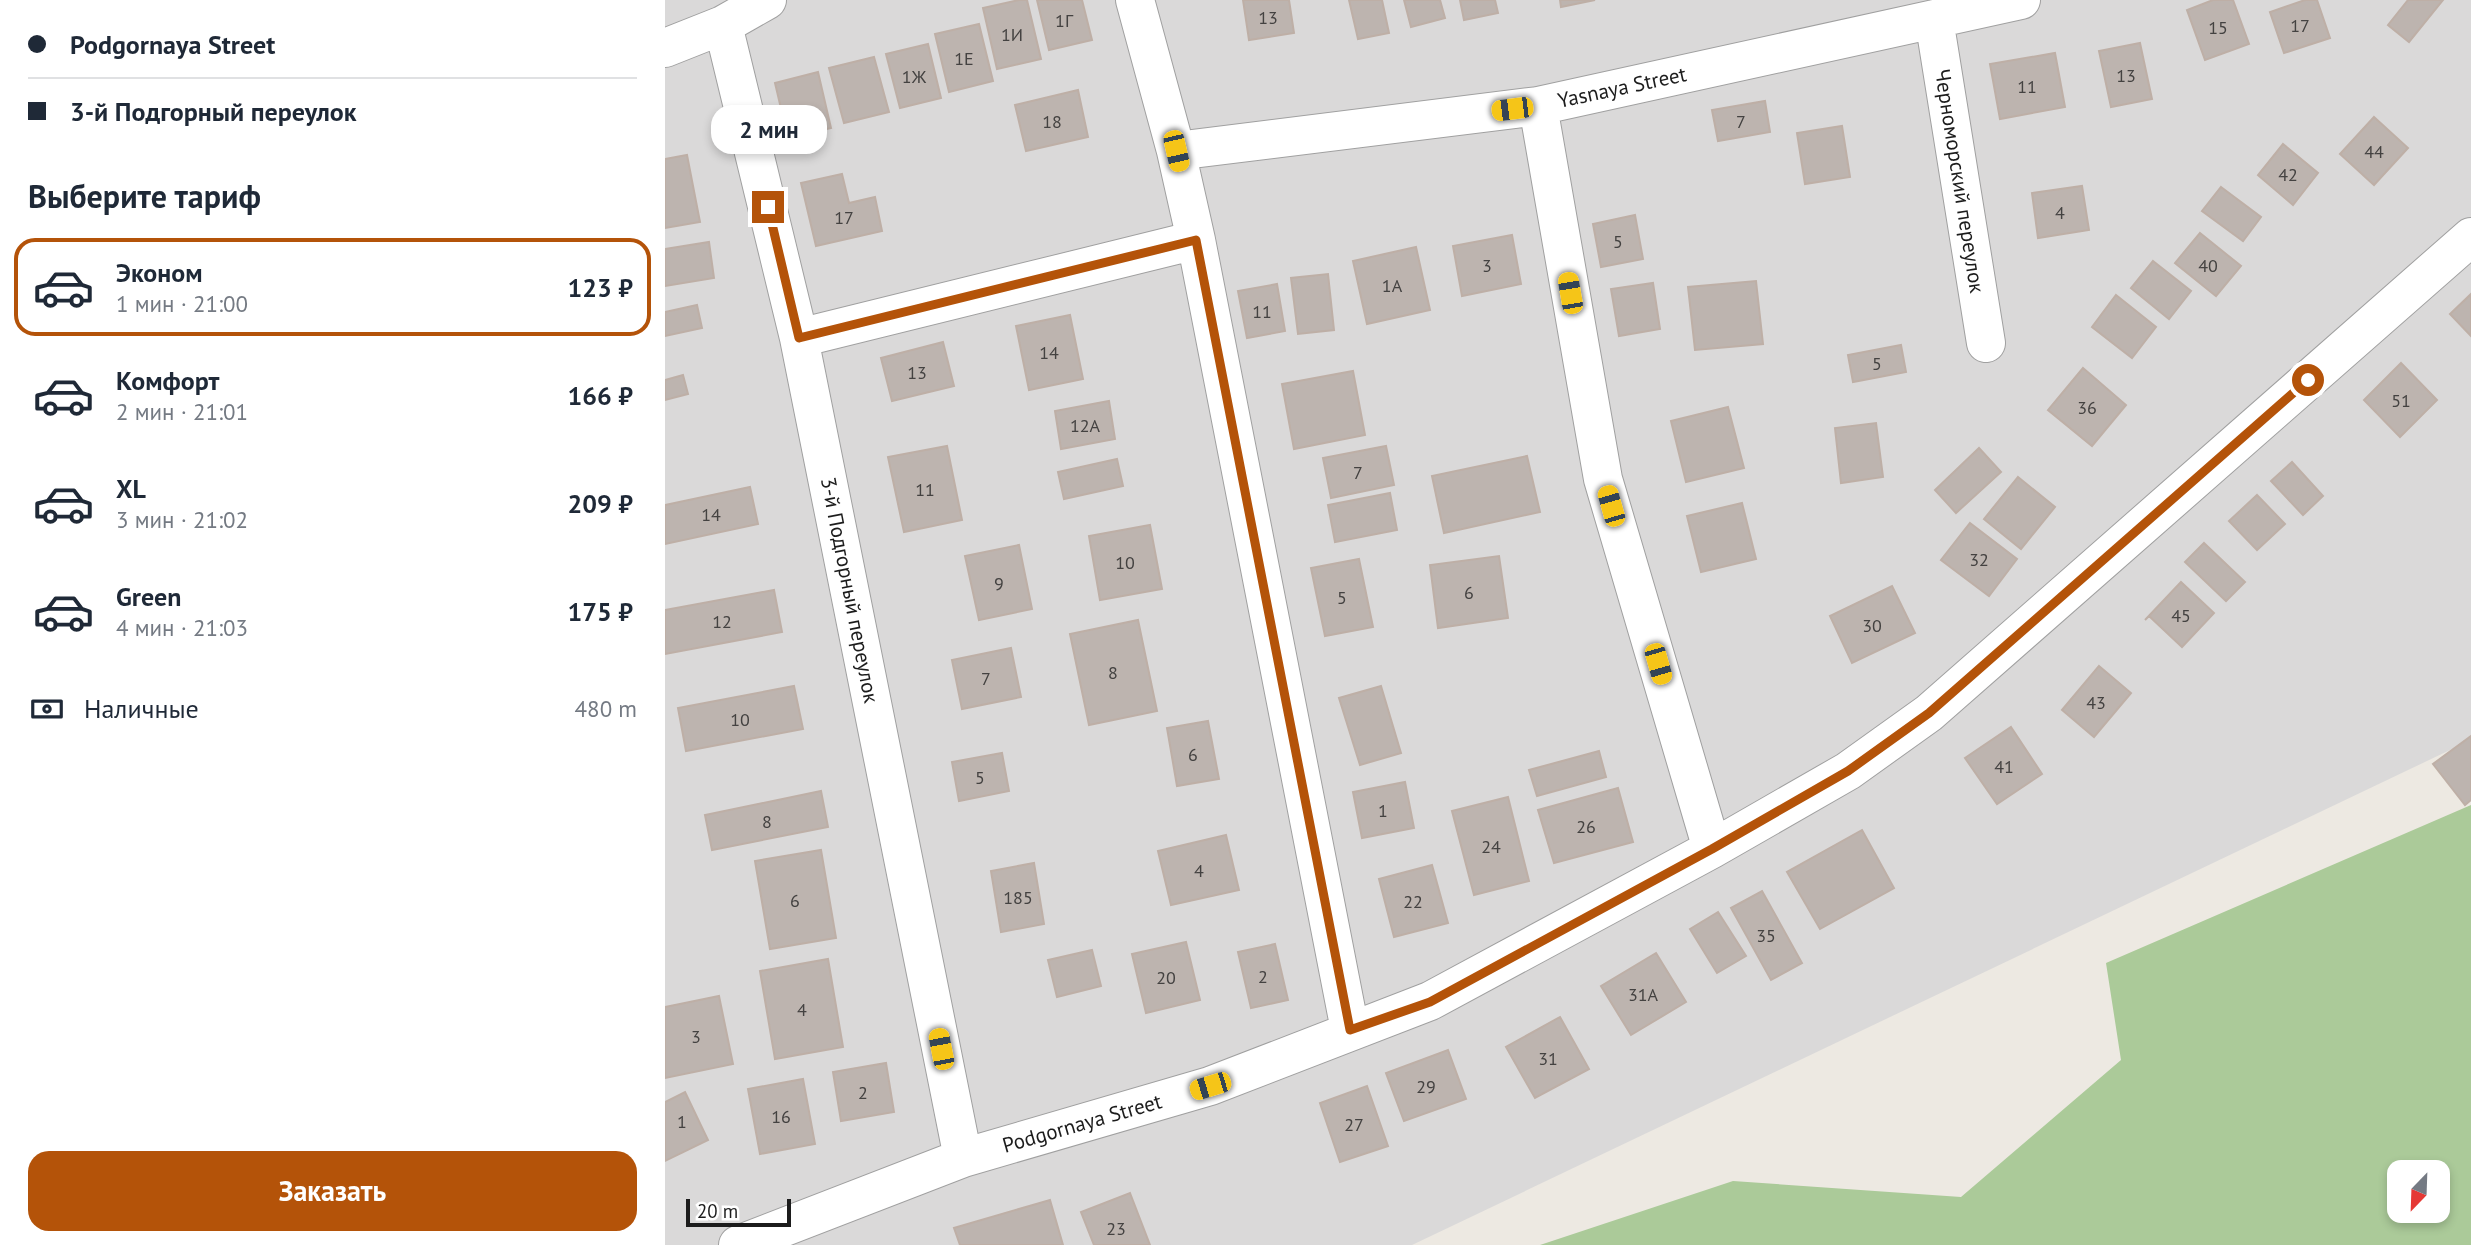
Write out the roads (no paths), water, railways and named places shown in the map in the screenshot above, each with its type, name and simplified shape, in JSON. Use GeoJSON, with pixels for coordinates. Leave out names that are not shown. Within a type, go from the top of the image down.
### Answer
{"type":"FeatureCollection","features":[{"type":"Feature","properties":{"kind":"street"},"geometry":{"type":"LineString","coordinates":[[665,48],[723,25],[767,0]]}},
{"type":"Feature","properties":{"kind":"street"},"geometry":{"type":"LineString","coordinates":[[1135,0],[1176,151],[1196,240],[1350,1030]]}},
{"type":"Feature","properties":{"kind":"street","name":"Yasnaya Street"},"geometry":{"type":"LineString","coordinates":[[1176,151],[1538,106],[2021,0]]}},
{"type":"Feature","properties":{"kind":"street","name":"Черноморский переулок"},"geometry":{"type":"LineString","coordinates":[[1934,19],[1986,343]]}},
{"type":"Feature","properties":{"kind":"street","name":"3-й Подгорный переулок"},"geometry":{"type":"LineString","coordinates":[[723,25],[799,338],[963,1158]]}},
{"type":"Feature","properties":{"kind":"street"},"geometry":{"type":"LineString","coordinates":[[1538,106],[1603,479],[1712,849]]}},
{"type":"Feature","properties":{"kind":"street","name":"Podgornaya Street"},"geometry":{"type":"LineString","coordinates":[[739,1245],[963,1158],[1210,1086],[1350,1030],[1430,1002],[1712,849],[1848,771],[1929,713],[2471,237]]}},
{"type":"Feature","properties":{"kind":"street"},"geometry":{"type":"LineString","coordinates":[[799,338],[1196,240]]}}]}
